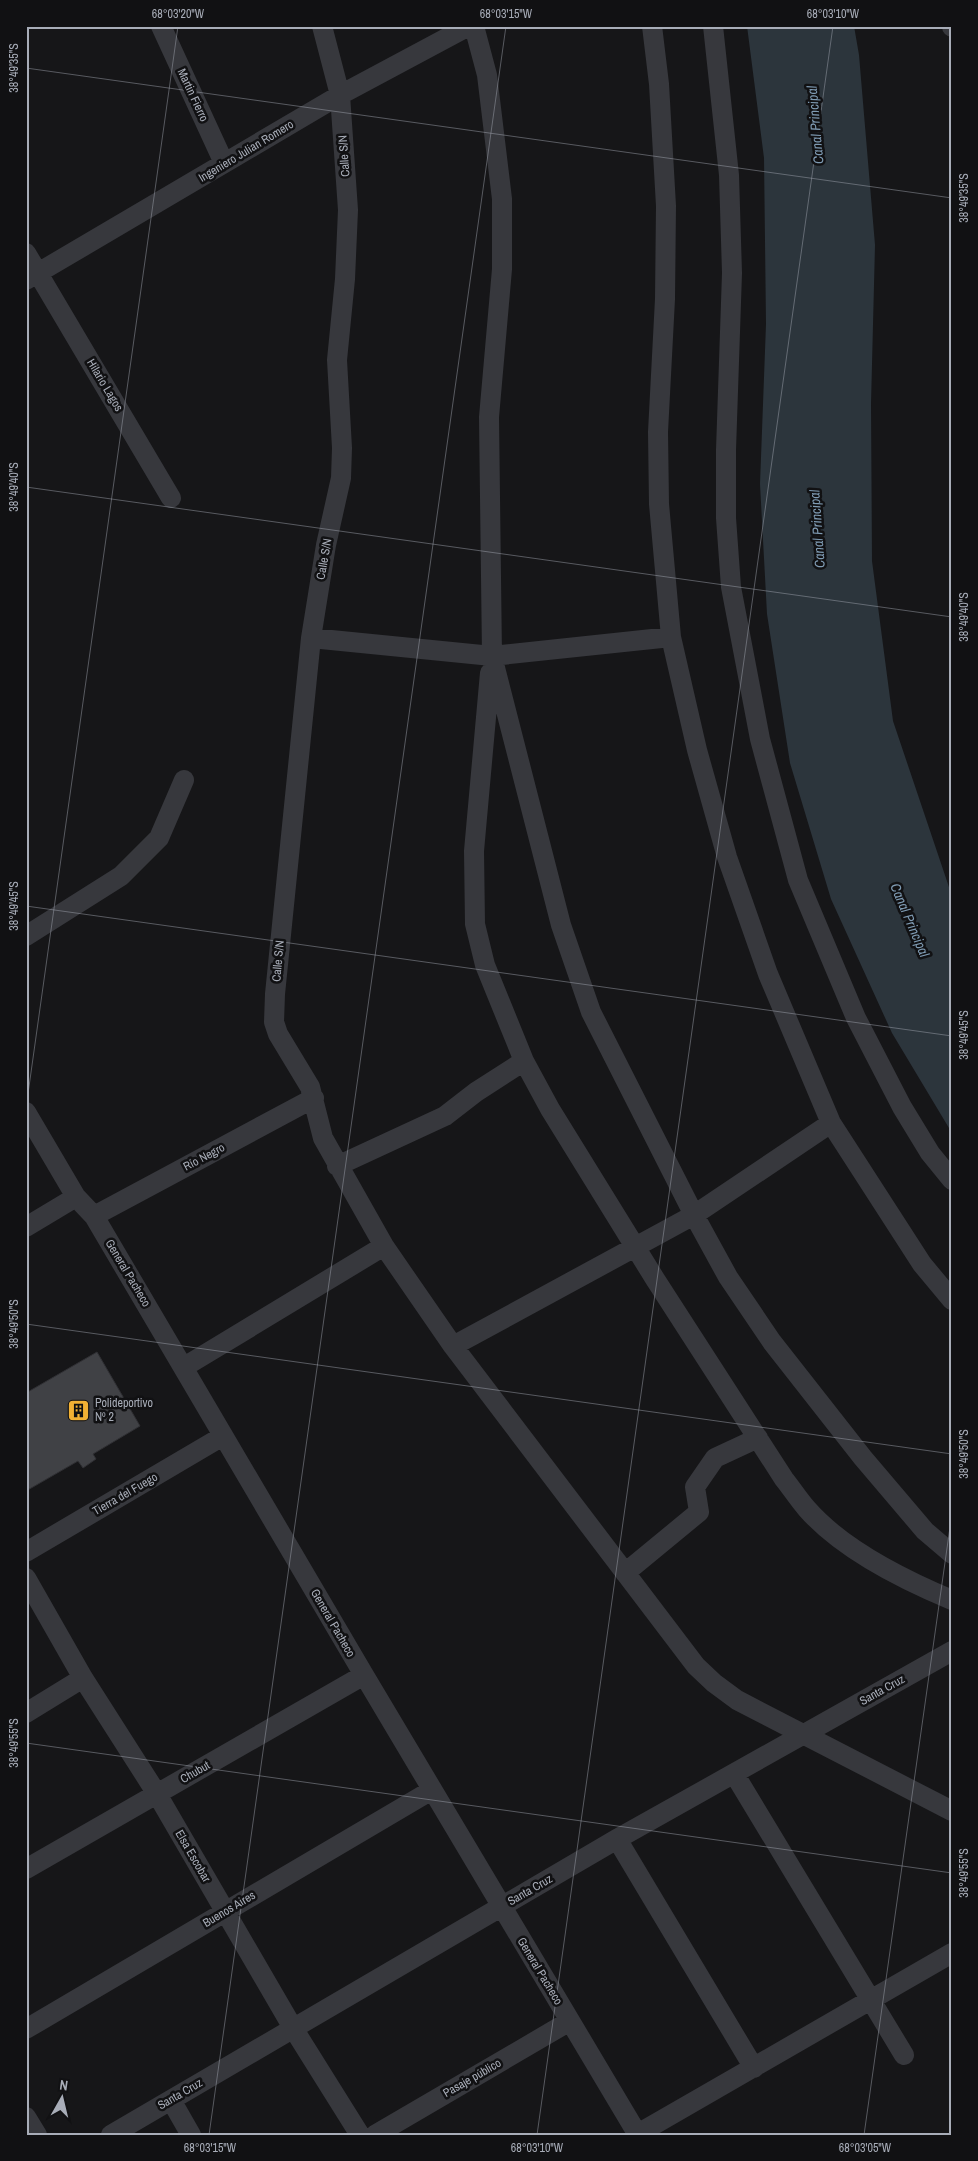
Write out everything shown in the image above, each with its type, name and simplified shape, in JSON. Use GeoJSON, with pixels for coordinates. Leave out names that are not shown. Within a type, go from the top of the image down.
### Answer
{"type":"FeatureCollection","features":[{"type":"Feature","properties":{"kind":"street","name":"Martin Fierro"},"geometry":{"type":"LineString","coordinates":[[162,26],[224,163]]}},
{"type":"Feature","properties":{"kind":"street","name":"Calle S/N"},"geometry":{"type":"LineString","coordinates":[[314,1098],[304,1075],[278,1034],[274,1022],[294,793],[311,638],[326,545],[341,478],[342,458],[337,360],[345,279],[348,210],[340,95],[322,26]]}},
{"type":"Feature","properties":{"kind":"street","name":"Ingeniero Julian Romero"},"geometry":{"type":"LineString","coordinates":[[32,276],[340,95],[469,26]]}},
{"type":"Feature","properties":{"kind":"street"},"geometry":{"type":"LineString","coordinates":[[474,26],[487,75],[502,199],[502,269],[490,417],[492,656],[474,851],[475,924],[484,965],[524,1061],[550,1109],[636,1248],[758,1438],[807,1510],[832,1532],[873,1562],[952,1600]]}},
{"type":"Feature","properties":{"kind":"street"},"geometry":{"type":"LineString","coordinates":[[652,26],[659,84],[666,206],[665,298],[658,432],[659,504],[672,637],[697,750],[727,857],[768,974],[831,1122],[922,1264],[952,1300]]}},
{"type":"Feature","properties":{"kind":"street"},"geometry":{"type":"LineString","coordinates":[[713,26],[729,175],[732,273],[726,518],[731,587],[760,739],[798,880],[856,1018],[902,1107],[930,1153],[952,1180]]}},
{"type":"Feature","properties":{"kind":"street","name":"Hilario Lagos"},"geometry":{"type":"LineString","coordinates":[[26,253],[32,276],[171,498]]}},
{"type":"Feature","properties":{"kind":"street"},"geometry":{"type":"LineString","coordinates":[[311,638],[492,656],[672,637]]}},
{"type":"Feature","properties":{"kind":"street"},"geometry":{"type":"LineString","coordinates":[[492,656],[561,925],[590,1012],[694,1215],[728,1277],[772,1342],[906,1509],[925,1531],[952,1554]]}},
{"type":"Feature","properties":{"kind":"street"},"geometry":{"type":"LineString","coordinates":[[26,936],[121,876],[159,838],[184,780]]}},
{"type":"Feature","properties":{"kind":"street"},"geometry":{"type":"LineString","coordinates":[[337,1166],[445,1116],[476,1092],[524,1061]]}},
{"type":"Feature","properties":{"kind":"street"},"geometry":{"type":"LineString","coordinates":[[314,1098],[318,1125],[323,1138],[337,1166],[384,1246],[453,1346],[696,1666],[714,1683],[737,1700],[952,1811]]}},
{"type":"Feature","properties":{"kind":"street","name":"Río Negro"},"geometry":{"type":"LineString","coordinates":[[94,1216],[314,1098]]}},
{"type":"Feature","properties":{"kind":"street","name":"General Pacheco"},"geometry":{"type":"LineString","coordinates":[[26,1112],[76,1197],[94,1216],[637,2134]]}},
{"type":"Feature","properties":{"kind":"street"},"geometry":{"type":"LineString","coordinates":[[453,1346],[694,1215],[831,1122]]}},
{"type":"Feature","properties":{"kind":"street"},"geometry":{"type":"LineString","coordinates":[[26,1227],[76,1197]]}},
{"type":"Feature","properties":{"kind":"street"},"geometry":{"type":"LineString","coordinates":[[184,1367],[384,1246]]}},
{"type":"Feature","properties":{"kind":"street","name":"Tierra del Fuego"},"geometry":{"type":"LineString","coordinates":[[26,1552],[223,1436]]}},
{"type":"Feature","properties":{"kind":"street"},"geometry":{"type":"LineString","coordinates":[[625,1573],[699,1512],[695,1487],[715,1458],[758,1438]]}},
{"type":"Feature","properties":{"kind":"street","name":"Elsa Escobar"},"geometry":{"type":"LineString","coordinates":[[26,1578],[83,1678],[157,1794],[294,2028],[360,2135]]}},
{"type":"Feature","properties":{"kind":"street","name":"Santa Cruz"},"geometry":{"type":"LineString","coordinates":[[111,2135],[617,1839],[952,1651]]}},
{"type":"Feature","properties":{"kind":"street","name":"Chubut"},"geometry":{"type":"LineString","coordinates":[[26,1869],[364,1675]]}},
{"type":"Feature","properties":{"kind":"street"},"geometry":{"type":"LineString","coordinates":[[26,1713],[83,1678]]}},
{"type":"Feature","properties":{"kind":"street"},"geometry":{"type":"LineString","coordinates":[[735,1774],[904,2055]]}},
{"type":"Feature","properties":{"kind":"street","name":"Buenos Aires"},"geometry":{"type":"LineString","coordinates":[[26,2029],[432,1790]]}},
{"type":"Feature","properties":{"kind":"street"},"geometry":{"type":"LineString","coordinates":[[617,1839],[754,2068]]}},
{"type":"Feature","properties":{"kind":"street"},"geometry":{"type":"LineString","coordinates":[[637,2134],[952,1953]]}},
{"type":"Feature","properties":{"kind":"street","name":"Pasaje público"},"geometry":{"type":"LineString","coordinates":[[375,2135],[570,2020]]}},
{"type":"Feature","properties":{"kind":"street"},"geometry":{"type":"LineString","coordinates":[[171,2100],[191,2135]]}},
{"type":"Feature","properties":{"kind":"street"},"geometry":{"type":"LineString","coordinates":[[26,2117],[37,2135]]}},
{"type":"Feature","properties":{"kind":"water","name":"Canal Principal"},"geometry":{"type":"Polygon","coordinates":[[[747,26],[854,26],[859,55],[875,245],[871,404],[872,561],[893,721],[952,896],[952,1133],[892,1033],[831,899],[790,763],[767,614],[760,484],[766,324],[764,158],[747,26]]]}},
{"type":"Feature","properties":{"kind":"building","name":"Polideportivo Nº 2"},"geometry":{"type":"Polygon","coordinates":[[[97,1352],[140,1426],[93,1454],[96,1459],[83,1468],[78,1461],[26,1491],[26,1393],[97,1352]]]}},
{"type":"Feature","properties":{"kind":"place","name":"Polideportivo Nº 2"},"geometry":{"type":"Point","coordinates":[79,1410]}}]}
